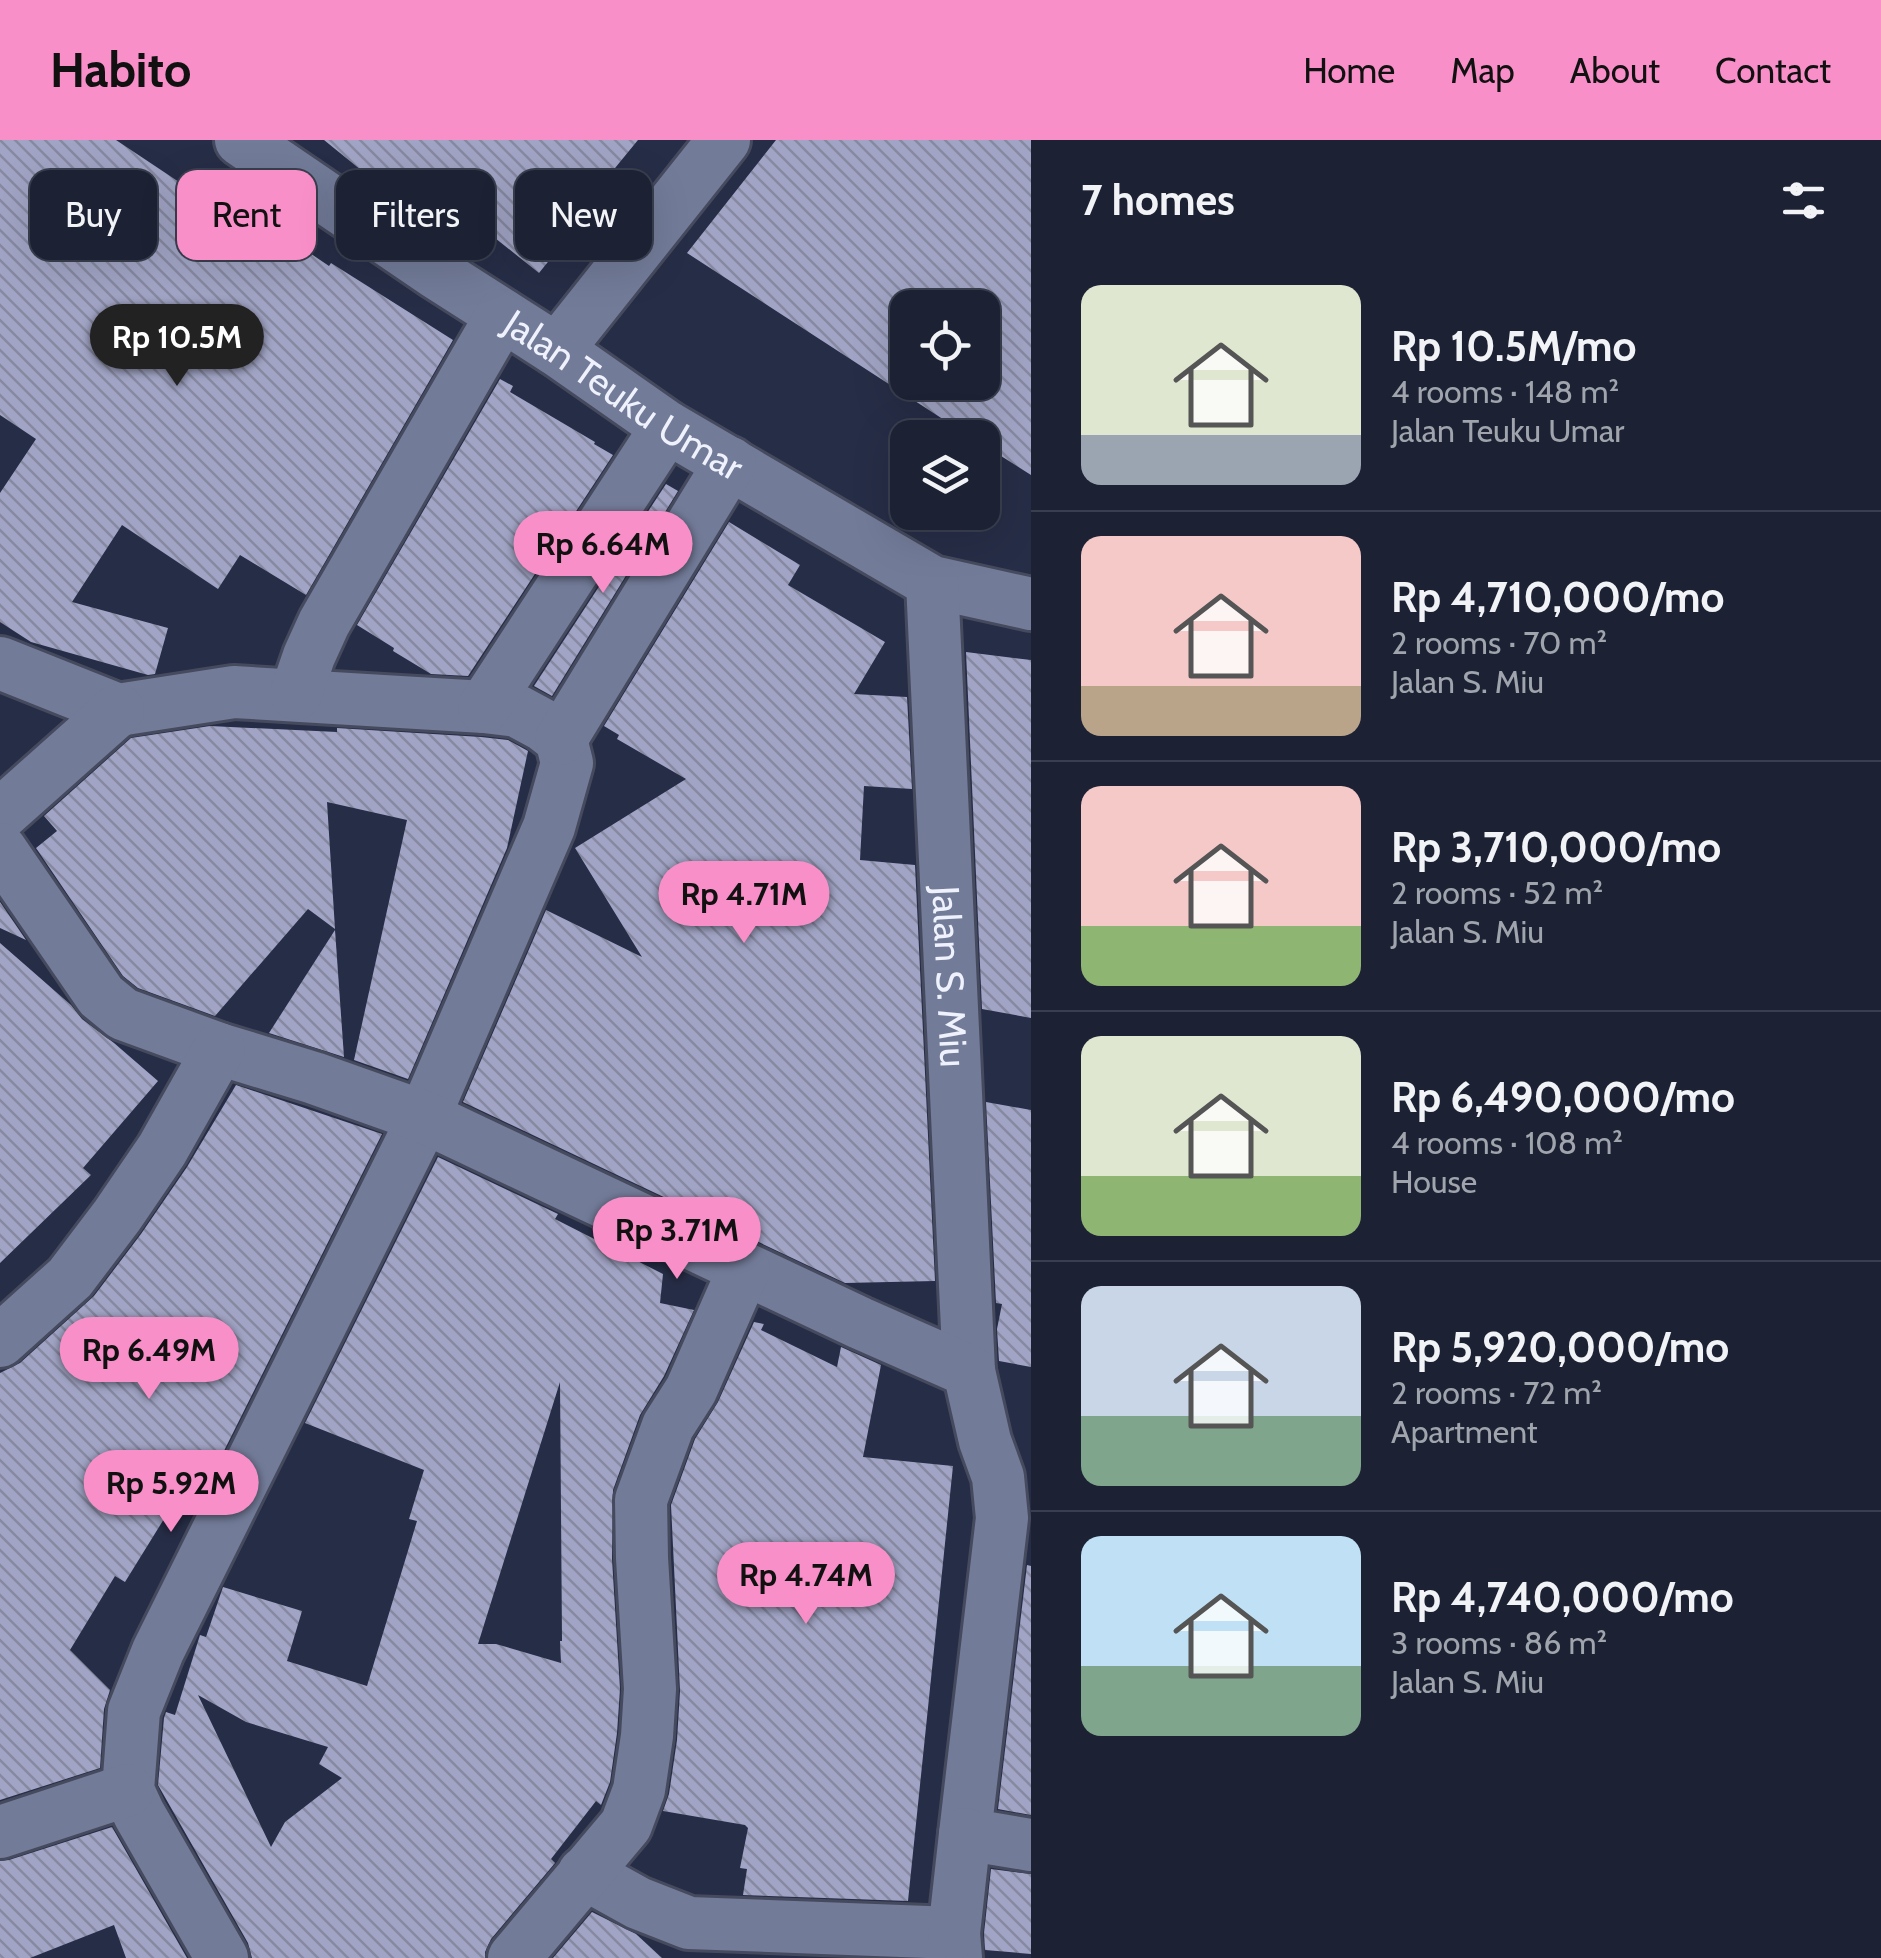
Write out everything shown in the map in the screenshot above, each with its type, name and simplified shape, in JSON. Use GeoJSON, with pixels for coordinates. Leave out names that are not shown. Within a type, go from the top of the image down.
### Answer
{"type":"FeatureCollection","features":[{"type":"Feature","properties":{"kind":"street","name":"Jalan Teuku Umar"},"geometry":{"type":"LineString","coordinates":[[241,140],[666,427],[932,582],[1031,604]]}},
{"type":"Feature","properties":{"kind":"street"},"geometry":{"type":"LineString","coordinates":[[557,350],[724,140]]}},
{"type":"Feature","properties":{"kind":"street"},"geometry":{"type":"LineString","coordinates":[[296,694],[324,623],[502,315]]}},
{"type":"Feature","properties":{"kind":"street"},"geometry":{"type":"LineString","coordinates":[[484,706],[666,427]]}},
{"type":"Feature","properties":{"kind":"street"},"geometry":{"type":"LineString","coordinates":[[560,739],[730,464]]}},
{"type":"Feature","properties":{"kind":"street","name":"Jalan S. Miu"},"geometry":{"type":"LineString","coordinates":[[932,582],[969,1371],[985,1441],[998,1477],[1002,1518],[955,1946]]}},
{"type":"Feature","properties":{"kind":"street"},"geometry":{"type":"LineString","coordinates":[[0,663],[118,710],[234,692],[517,711],[560,739],[566,763],[550,828],[424,1117],[158,1651],[134,1711],[128,1790],[222,1958]]}},
{"type":"Feature","properties":{"kind":"street"},"geometry":{"type":"LineString","coordinates":[[0,814],[118,710]]}},
{"type":"Feature","properties":{"kind":"street"},"geometry":{"type":"LineString","coordinates":[[0,848],[101,996],[123,1014],[424,1117],[969,1371]]}},
{"type":"Feature","properties":{"kind":"street"},"geometry":{"type":"LineString","coordinates":[[0,1341],[70,1278],[117,1216],[162,1150],[219,1049]]}},
{"type":"Feature","properties":{"kind":"street"},"geometry":{"type":"LineString","coordinates":[[514,1958],[626,1825],[639,1790],[650,1689],[641,1500],[668,1426],[691,1390],[744,1269]]}},
{"type":"Feature","properties":{"kind":"street"},"geometry":{"type":"LineString","coordinates":[[0,1832],[128,1790]]}},
{"type":"Feature","properties":{"kind":"street"},"geometry":{"type":"LineString","coordinates":[[965,1834],[1031,1845]]}},
{"type":"Feature","properties":{"kind":"street"},"geometry":{"type":"LineString","coordinates":[[584,1873],[638,1903],[689,1923],[955,1946]]}},
{"type":"Feature","properties":{"kind":"building"},"geometry":{"type":"Polygon","coordinates":[[[0,140],[116,140],[177,181],[177,260],[316,257],[453,340],[306,595],[240,555],[218,589],[122,525],[72,602],[168,628],[155,674],[31,642],[0,622],[0,493],[36,439],[0,415],[0,140]]]}},
{"type":"Feature","properties":{"kind":"building"},"geometry":{"type":"Polygon","coordinates":[[[324,140],[638,140],[613,170],[515,170],[515,254],[495,238],[495,170],[361,170],[324,140]]]}},
{"type":"Feature","properties":{"kind":"building"},"geometry":{"type":"Polygon","coordinates":[[[776,140],[1031,140],[1031,475],[1000,455],[1000,420],[944,420],[913,400],[1000,400],[1000,290],[890,290],[890,385],[687,253],[776,140]]]}},
{"type":"Feature","properties":{"kind":"building"},"geometry":{"type":"Polygon","coordinates":[[[523,260],[549,260],[539,273],[523,260]]]}},
{"type":"Feature","properties":{"kind":"building"},"geometry":{"type":"Polygon","coordinates":[[[500,379],[513,386],[510,392],[613,455],[468,676],[431,674],[357,625],[500,379]]]}},
{"type":"Feature","properties":{"kind":"building"},"geometry":{"type":"Polygon","coordinates":[[[666,484],[678,491],[552,696],[534,686],[666,484]]]}},
{"type":"Feature","properties":{"kind":"building"},"geometry":{"type":"Polygon","coordinates":[[[729,522],[800,565],[788,585],[885,642],[854,694],[907,697],[912,789],[864,786],[860,860],[915,865],[935,1281],[845,1283],[463,1102],[546,910],[642,957],[575,848],[686,779],[617,739],[619,735],[604,726],[729,522]]]}},
{"type":"Feature","properties":{"kind":"building"},"geometry":{"type":"Polygon","coordinates":[[[966,652],[1031,660],[1031,1018],[982,1009],[966,652]]]}},
{"type":"Feature","properties":{"kind":"building"},"geometry":{"type":"Polygon","coordinates":[[[210,726],[337,732],[337,728],[481,737],[508,740],[528,751],[507,848],[408,1079],[354,1060],[407,820],[327,802],[335,929],[308,909],[215,1016],[138,988],[123,976],[36,848],[57,831],[44,816],[131,738],[210,726]]]}},
{"type":"Feature","properties":{"kind":"building"},"geometry":{"type":"Polygon","coordinates":[[[0,902],[26,940],[0,928],[0,902]]]}},
{"type":"Feature","properties":{"kind":"building"},"geometry":{"type":"Polygon","coordinates":[[[335,930],[344,1057],[269,1033],[335,930]]]}},
{"type":"Feature","properties":{"kind":"building"},"geometry":{"type":"Polygon","coordinates":[[[0,943],[82,1019],[158,1081],[83,1168],[91,1175],[0,1263],[0,943]]]}},
{"type":"Feature","properties":{"kind":"building"},"geometry":{"type":"Polygon","coordinates":[[[236,1085],[382,1134],[202,1495],[185,1485],[125,1582],[115,1576],[70,1650],[110,1690],[104,1709],[100,1768],[0,1800],[0,1373],[20,1363],[94,1296],[187,1167],[236,1085]]]}},
{"type":"Feature","properties":{"kind":"building"},"geometry":{"type":"Polygon","coordinates":[[[986,1102],[1031,1110],[1031,1367],[999,1361],[997,1329],[1002,1304],[996,1303],[986,1102]]]}},
{"type":"Feature","properties":{"kind":"building"},"geometry":{"type":"Polygon","coordinates":[[[438,1157],[558,1214],[555,1219],[663,1274],[660,1303],[694,1310],[664,1376],[640,1415],[613,1490],[612,1559],[620,1689],[610,1782],[601,1805],[596,1801],[551,1859],[555,1863],[491,1939],[485,1958],[252,1958],[248,1943],[158,1785],[164,1718],[166,1712],[175,1715],[200,1635],[206,1637],[223,1587],[302,1611],[287,1661],[367,1686],[417,1521],[409,1519],[424,1470],[305,1423],[438,1157]],[[560,1382],[478,1644],[496,1644],[561,1663],[562,1641],[560,1382]],[[198,1695],[271,1847],[285,1822],[342,1778],[319,1764],[328,1747],[246,1722],[198,1695]]]}},
{"type":"Feature","properties":{"kind":"building"},"geometry":{"type":"Polygon","coordinates":[[[754,1322],[764,1324],[761,1330],[837,1367],[841,1347],[881,1365],[863,1457],[953,1466],[908,1901],[743,1895],[747,1869],[740,1868],[748,1828],[663,1811],[677,1740],[680,1691],[671,1505],[695,1439],[718,1402],[754,1322]]]}},
{"type":"Feature","properties":{"kind":"building"},"geometry":{"type":"Polygon","coordinates":[[[1027,1565],[1031,1566],[1031,1815],[998,1809],[1027,1565]]]}},
{"type":"Feature","properties":{"kind":"building"},"geometry":{"type":"Polygon","coordinates":[[[112,1827],[187,1958],[126,1958],[114,1925],[30,1958],[0,1958],[0,1861],[112,1827]]]}},
{"type":"Feature","properties":{"kind":"building"},"geometry":{"type":"Polygon","coordinates":[[[991,1869],[1031,1874],[1031,1954],[985,1950],[991,1869]]]}},
{"type":"Feature","properties":{"kind":"building"},"geometry":{"type":"Polygon","coordinates":[[[592,1912],[636,1934],[662,1958],[553,1958],[592,1912]]]}}]}
